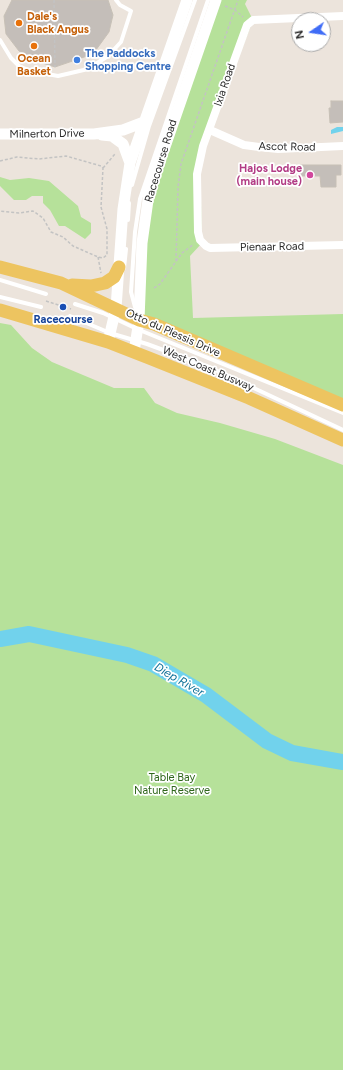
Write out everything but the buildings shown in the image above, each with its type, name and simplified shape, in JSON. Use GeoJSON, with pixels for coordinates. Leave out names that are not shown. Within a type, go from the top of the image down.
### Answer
{"type":"FeatureCollection","features":[{"type":"Feature","properties":{"kind":"main road","name":"Racecourse Road"},"geometry":{"type":"LineString","coordinates":[[136,335],[142,243],[149,193],[216,0]]}},
{"type":"Feature","properties":{"kind":"main road"},"geometry":{"type":"LineString","coordinates":[[110,338],[115,313],[123,209],[130,163],[188,1]]}},
{"type":"Feature","properties":{"kind":"main road","name":"Milnerton Drive"},"geometry":{"type":"LineString","coordinates":[[0,134],[94,134],[123,130],[144,122]]}},
{"type":"Feature","properties":{"kind":"main road","name":"Milnerton Drive"},"geometry":{"type":"LineString","coordinates":[[94,134],[117,139],[127,152],[130,163]]}},
{"type":"Feature","properties":{"kind":"main road","name":"Otto du Plessis Drive"},"geometry":{"type":"LineString","coordinates":[[0,267],[61,283],[115,313],[136,335],[249,398],[343,440]]}},
{"type":"Feature","properties":{"kind":"main road"},"geometry":{"type":"LineString","coordinates":[[61,283],[80,286],[102,284],[110,280],[119,267]]}},
{"type":"Feature","properties":{"kind":"main road","name":"Otto du Plessis Drive"},"geometry":{"type":"LineString","coordinates":[[0,310],[110,338],[136,335],[154,324],[343,405]]}},
{"type":"Feature","properties":{"kind":"street"},"geometry":{"type":"LineString","coordinates":[[249,22],[253,20],[343,16]]}},
{"type":"Feature","properties":{"kind":"street","name":"Ixia Road"},"geometry":{"type":"LineString","coordinates":[[201,242],[198,221],[197,174],[203,146],[210,130],[244,29],[249,22]]}},
{"type":"Feature","properties":{"kind":"street","name":"Ascot Road"},"geometry":{"type":"LineString","coordinates":[[210,130],[244,145],[259,147],[278,149],[343,146]]}},
{"type":"Feature","properties":{"kind":"street","name":"Pienaar Road"},"geometry":{"type":"LineString","coordinates":[[201,242],[210,248],[343,245]]}},
{"type":"Feature","properties":{"kind":"lane"},"geometry":{"type":"LineString","coordinates":[[0,40],[11,58],[20,67],[31,71],[58,76],[88,69],[108,56],[120,42],[131,11],[120,5],[116,0]]}},
{"type":"Feature","properties":{"kind":"lane"},"geometry":{"type":"LineString","coordinates":[[136,335],[131,292],[135,232],[140,199],[208,0]]}},
{"type":"Feature","properties":{"kind":"lane"},"geometry":{"type":"LineString","coordinates":[[74,304],[115,313],[123,278],[132,182],[188,1]]}},
{"type":"Feature","properties":{"kind":"lane"},"geometry":{"type":"LineString","coordinates":[[0,280],[46,294]]}},
{"type":"Feature","properties":{"kind":"lane"},"geometry":{"type":"LineString","coordinates":[[0,297],[41,307]]}},
{"type":"Feature","properties":{"kind":"lane"},"geometry":{"type":"LineString","coordinates":[[70,316],[110,338]]}},
{"type":"Feature","properties":{"kind":"lane","name":"West Coast Busway"},"geometry":{"type":"LineString","coordinates":[[136,335],[343,413]]}},
{"type":"Feature","properties":{"kind":"lane","name":"West Coast Busway"},"geometry":{"type":"LineString","coordinates":[[136,335],[209,367],[343,430]]}},
{"type":"Feature","properties":{"kind":"path"},"geometry":{"type":"LineString","coordinates":[[54,0],[55,67]]}},
{"type":"Feature","properties":{"kind":"path"},"geometry":{"type":"LineString","coordinates":[[176,261],[178,186],[181,164],[238,0]]}},
{"type":"Feature","properties":{"kind":"path"},"geometry":{"type":"LineString","coordinates":[[227,6],[249,22]]}},
{"type":"Feature","properties":{"kind":"path"},"geometry":{"type":"LineString","coordinates":[[0,211],[19,213],[33,211],[43,218],[51,232],[63,237],[73,246],[98,258],[105,257],[107,253],[107,229],[101,207],[103,168],[113,158],[116,151]]}},
{"type":"Feature","properties":{"kind":"path"},"geometry":{"type":"LineString","coordinates":[[0,161],[17,157],[39,159],[66,156],[103,168]]}},
{"type":"Feature","properties":{"kind":"path"},"geometry":{"type":"LineString","coordinates":[[154,288],[160,284],[182,253],[201,242]]}},
{"type":"Feature","properties":{"kind":"path"},"geometry":{"type":"LineString","coordinates":[[98,258],[102,278]]}},
{"type":"Feature","properties":{"kind":"green space"},"geometry":{"type":"Polygon","coordinates":[[[216,0],[247,0],[245,4],[253,20],[200,158],[202,243],[190,256],[193,318],[343,314],[343,405],[139,320],[146,213],[216,0]]]}},
{"type":"Feature","properties":{"kind":"green space"},"geometry":{"type":"Polygon","coordinates":[[[0,177],[10,180],[29,178],[49,181],[78,206],[81,217],[91,223],[91,233],[85,239],[65,226],[59,226],[50,210],[43,203],[43,196],[32,196],[26,200],[14,200],[0,186],[0,177]]]}},
{"type":"Feature","properties":{"kind":"green space","name":"Table Bay Nature Reserve"},"geometry":{"type":"Polygon","coordinates":[[[0,323],[11,325],[32,348],[52,362],[114,388],[144,388],[155,403],[177,413],[220,423],[275,439],[343,465],[343,1070],[0,1070],[0,323]]]}},
{"type":"Feature","properties":{"kind":"water"},"geometry":{"type":"Polygon","coordinates":[[[337,127],[343,127],[343,131],[331,134],[331,130],[337,127]]]}},
{"type":"Feature","properties":{"kind":"waterway","name":"Diep River"},"geometry":{"type":"LineString","coordinates":[[0,639],[29,634],[127,655],[153,664],[206,695],[267,741],[292,753],[343,762]]}},
{"type":"Feature","properties":{"kind":"place","name":"Dale's Black Angus"},"geometry":{"type":"Point","coordinates":[19,23]}},
{"type":"Feature","properties":{"kind":"place","name":"Ocean Basket"},"geometry":{"type":"Point","coordinates":[34,46]}},
{"type":"Feature","properties":{"kind":"place","name":"The Paddocks Shopping Centre"},"geometry":{"type":"Point","coordinates":[77,60]}},
{"type":"Feature","properties":{"kind":"place","name":"Hajos Lodge (main house)"},"geometry":{"type":"Point","coordinates":[310,175]}},
{"type":"Feature","properties":{"kind":"place","name":"Racecourse"},"geometry":{"type":"Point","coordinates":[63,307]}}]}
